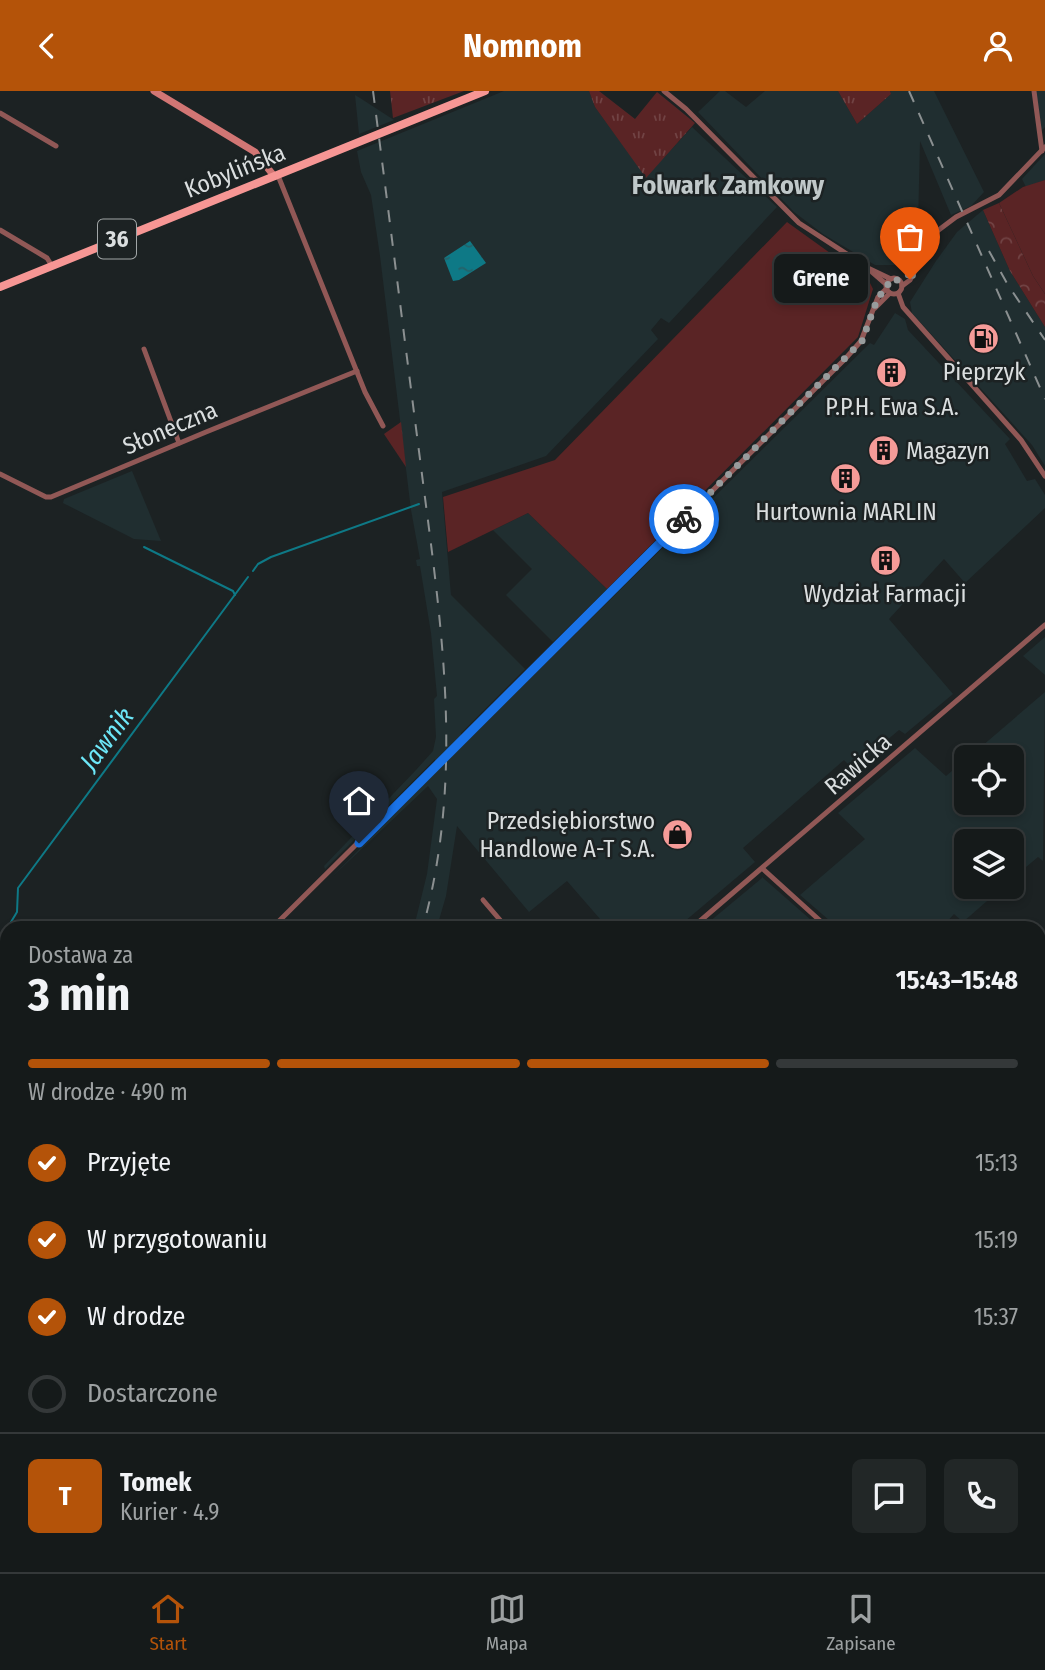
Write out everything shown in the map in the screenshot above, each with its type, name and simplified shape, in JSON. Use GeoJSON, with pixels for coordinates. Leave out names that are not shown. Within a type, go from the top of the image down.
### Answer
{"type":"FeatureCollection","features":[{"type":"Feature","properties":{"kind":"main road","name":"Kobylińska"},"geometry":{"type":"LineString","coordinates":[[0,287],[485,91]]}},
{"type":"Feature","properties":{"kind":"street"},"geometry":{"type":"LineString","coordinates":[[154,91],[255,152],[274,176],[279,178],[356,371],[383,426]]}},
{"type":"Feature","properties":{"kind":"street"},"geometry":{"type":"LineString","coordinates":[[664,91],[686,109],[793,218],[870,269],[901,283]]}},
{"type":"Feature","properties":{"kind":"street"},"geometry":{"type":"LineString","coordinates":[[1034,91],[1043,149],[999,195],[956,217],[936,232],[915,271],[901,283],[898,293],[903,307],[1021,440],[1045,476]]}},
{"type":"Feature","properties":{"kind":"street"},"geometry":{"type":"LineString","coordinates":[[0,113],[56,146]]}},
{"type":"Feature","properties":{"kind":"street"},"geometry":{"type":"LineString","coordinates":[[1,231],[47,258],[52,265]]}},
{"type":"Feature","properties":{"kind":"street"},"geometry":{"type":"LineString","coordinates":[[870,269],[888,288],[898,293]]}},
{"type":"Feature","properties":{"kind":"street"},"geometry":{"type":"LineString","coordinates":[[279,921],[846,358],[862,341],[878,297],[888,288],[891,279]]}},
{"type":"Feature","properties":{"kind":"street"},"geometry":{"type":"LineString","coordinates":[[144,349],[179,443]]}},
{"type":"Feature","properties":{"kind":"street","name":"Słoneczna"},"geometry":{"type":"LineString","coordinates":[[0,474],[46,498],[51,497],[356,371]]}},
{"type":"Feature","properties":{"kind":"street","name":"Rawicka"},"geometry":{"type":"LineString","coordinates":[[700,921],[1045,625]]}},
{"type":"Feature","properties":{"kind":"street"},"geometry":{"type":"LineString","coordinates":[[763,869],[820,921]]}},
{"type":"Feature","properties":{"kind":"street"},"geometry":{"type":"LineString","coordinates":[[483,900],[501,921]]}},
{"type":"Feature","properties":{"kind":"shaded area"},"geometry":{"type":"Polygon","coordinates":[[[504,91],[589,91],[595,107],[646,177],[692,127],[777,207],[669,323],[661,318],[651,330],[658,339],[546,456],[442,492],[451,595],[525,669],[461,733],[461,747],[870,343],[874,345],[895,313],[905,319],[908,330],[1010,439],[1005,444],[1027,481],[1035,479],[1045,495],[1045,508],[965,583],[944,559],[889,619],[953,694],[905,734],[899,730],[853,769],[844,760],[743,848],[755,862],[685,921],[602,921],[567,881],[529,912],[457,826],[446,896],[439,921],[415,921],[427,874],[437,799],[428,786],[332,877],[435,773],[435,759],[325,869],[324,866],[433,751],[436,737],[434,699],[437,696],[431,633],[420,566],[417,566],[416,560],[420,559],[411,510],[371,195],[361,172],[357,151],[504,91]]]}},
{"type":"Feature","properties":{"kind":"shaded area"},"geometry":{"type":"Polygon","coordinates":[[[720,91],[725,91],[746,107],[765,91],[838,91],[857,124],[891,94],[890,91],[934,91],[984,192],[971,206],[951,215],[920,141],[918,226],[911,248],[903,261],[894,265],[875,265],[823,234],[794,212],[698,112],[720,91]]]}},
{"type":"Feature","properties":{"kind":"shaded area"},"geometry":{"type":"Polygon","coordinates":[[[1036,91],[1045,91],[1045,127],[1041,131],[1036,91]]]}},
{"type":"Feature","properties":{"kind":"shaded area"},"geometry":{"type":"Polygon","coordinates":[[[355,95],[360,98],[394,120],[359,134],[355,95]]]}},
{"type":"Feature","properties":{"kind":"shaded area"},"geometry":{"type":"Polygon","coordinates":[[[1045,154],[1045,180],[1026,187],[1022,179],[1045,154]]]}},
{"type":"Feature","properties":{"kind":"shaded area"},"geometry":{"type":"Polygon","coordinates":[[[983,210],[1010,271],[1045,327],[1045,466],[1032,445],[912,313],[910,302],[936,261],[957,232],[983,210]]]}},
{"type":"Feature","properties":{"kind":"shaded area"},"geometry":{"type":"Polygon","coordinates":[[[132,471],[161,541],[134,539],[63,503],[64,499],[132,471]]]}},
{"type":"Feature","properties":{"kind":"shaded area"},"geometry":{"type":"Polygon","coordinates":[[[528,513],[607,589],[553,642],[506,595],[532,569],[493,530],[528,513]]]}},
{"type":"Feature","properties":{"kind":"shaded area"},"geometry":{"type":"Polygon","coordinates":[[[1045,637],[1045,675],[1023,656],[1045,637]]]}},
{"type":"Feature","properties":{"kind":"shaded area"},"geometry":{"type":"Polygon","coordinates":[[[1045,692],[1043,861],[1038,857],[1024,869],[1024,829],[954,829],[954,899],[989,899],[964,921],[954,914],[948,921],[830,921],[800,895],[865,839],[838,813],[915,748],[946,776],[954,769],[954,815],[1024,815],[1024,745],[983,745],[1045,692]]]}},
{"type":"Feature","properties":{"kind":"shaded area"},"geometry":{"type":"Polygon","coordinates":[[[762,878],[812,921],[710,921],[762,878]]]}},
{"type":"Feature","properties":{"kind":"green space"},"geometry":{"type":"Polygon","coordinates":[[[390,91],[464,91],[393,118],[390,91]]]}},
{"type":"Feature","properties":{"kind":"green space"},"geometry":{"type":"Polygon","coordinates":[[[589,91],[599,91],[635,119],[657,92],[695,123],[646,178],[595,107],[589,91]]]}},
{"type":"Feature","properties":{"kind":"green space"},"geometry":{"type":"Polygon","coordinates":[[[838,91],[890,91],[891,94],[857,124],[838,91]]]}},
{"type":"Feature","properties":{"kind":"green space"},"geometry":{"type":"Polygon","coordinates":[[[1045,180],[1045,294],[1033,276],[999,203],[1023,187],[1045,180]]]}},
{"type":"Feature","properties":{"kind":"green space"},"geometry":{"type":"Polygon","coordinates":[[[999,203],[1033,276],[1045,294],[1045,327],[1010,271],[983,210],[999,203]]]}},
{"type":"Feature","properties":{"kind":"green space"},"geometry":{"type":"Polygon","coordinates":[[[787,222],[869,281],[873,289],[858,337],[607,589],[528,513],[448,552],[443,497],[555,460],[787,222]]]}},
{"type":"Feature","properties":{"kind":"green space"},"geometry":{"type":"Polygon","coordinates":[[[401,422],[406,467],[384,434],[401,422]]]}},
{"type":"Feature","properties":{"kind":"water"},"geometry":{"type":"Polygon","coordinates":[[[470,241],[486,263],[453,281],[444,258],[470,241]]]}},
{"type":"Feature","properties":{"kind":"waterway","name":"Jawnik"},"geometry":{"type":"LineString","coordinates":[[253,571],[258,564],[271,557],[419,504]]}},
{"type":"Feature","properties":{"kind":"waterway"},"geometry":{"type":"LineString","coordinates":[[144,547],[233,591],[235,595]]}},
{"type":"Feature","properties":{"kind":"waterway","name":"Jawnik"},"geometry":{"type":"LineString","coordinates":[[12,921],[17,912],[18,888],[248,577]]}},
{"type":"Feature","properties":{"kind":"railway"},"geometry":{"type":"LineString","coordinates":[[373,91],[435,577],[445,693],[443,810],[436,868],[424,921]]}},
{"type":"Feature","properties":{"kind":"railway"},"geometry":{"type":"LineString","coordinates":[[909,91],[1045,399]]}},
{"type":"Feature","properties":{"kind":"railway"},"geometry":{"type":"LineString","coordinates":[[989,251],[1045,340]]}},
{"type":"Feature","properties":{"kind":"way so far"},"geometry":{"type":"LineString","coordinates":[[684,519],[862,341],[878,297],[887,288],[889,280],[899,280],[915,271],[910,279]]}},
{"type":"Feature","properties":{"kind":"place","name":"Grene"},"geometry":{"type":"Point","coordinates":[910,279]}},
{"type":"Feature","properties":{"kind":"place","name":"Pieprzyk"},"geometry":{"type":"Point","coordinates":[984,338]}},
{"type":"Feature","properties":{"kind":"place","name":"P.P.H. Ewa S.A."},"geometry":{"type":"Point","coordinates":[892,373]}},
{"type":"Feature","properties":{"kind":"place","name":"Magazyn"},"geometry":{"type":"Point","coordinates":[883,451]}},
{"type":"Feature","properties":{"kind":"place","name":"Hurtownia MARLIN"},"geometry":{"type":"Point","coordinates":[846,478]}},
{"type":"Feature","properties":{"kind":"place","name":"Wydział Farmacji"},"geometry":{"type":"Point","coordinates":[885,560]}},
{"type":"Feature","properties":{"kind":"place","name":"Przedsiębiorstwo Handlowe A-T S.A."},"geometry":{"type":"Point","coordinates":[678,835]}},
{"type":"Feature","properties":{"kind":"district","name":"Folwark Zamkowy"},"geometry":{"type":"Point","coordinates":[728,185]}},
{"type":"Feature","properties":{"kind":"route"},"geometry":{"type":"LineString","coordinates":[[359,843],[684,519]]}}]}
